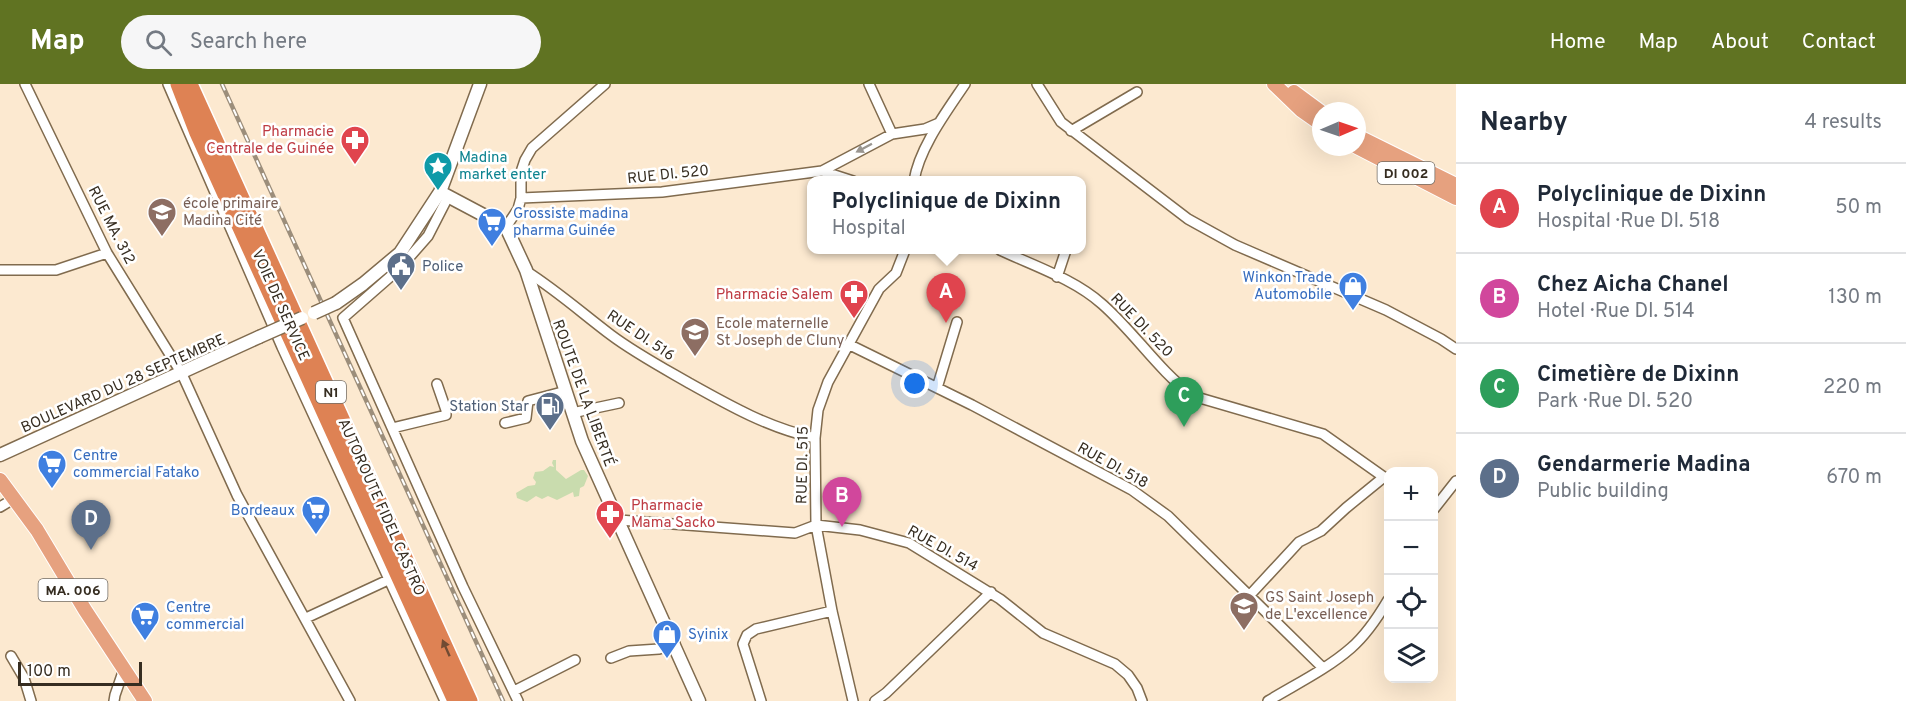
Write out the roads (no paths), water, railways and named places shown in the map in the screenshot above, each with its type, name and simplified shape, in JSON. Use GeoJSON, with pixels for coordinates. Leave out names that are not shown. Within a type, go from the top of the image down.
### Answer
{"type":"FeatureCollection","features":[{"type":"Feature","properties":{"kind":"highway","name":"AUTOROUTE FIDEL CASTRO"},"geometry":{"type":"LineString","coordinates":[[178,84],[197,133],[455,701]]}},
{"type":"Feature","properties":{"kind":"highway","name":"AUTOROUTE FIDEL CASTRO"},"geometry":{"type":"LineString","coordinates":[[190,84],[470,701]]}},
{"type":"Feature","properties":{"kind":"highway"},"geometry":{"type":"LineString","coordinates":[[199,84],[308,315],[374,462],[413,575]]}},
{"type":"Feature","properties":{"kind":"main road"},"geometry":{"type":"LineString","coordinates":[[480,84],[444,195],[506,227]]}},
{"type":"Feature","properties":{"kind":"main road"},"geometry":{"type":"LineString","coordinates":[[1274,84],[1312,118]]}},
{"type":"Feature","properties":{"kind":"main road"},"geometry":{"type":"LineString","coordinates":[[1285,84],[1312,105]]}},
{"type":"Feature","properties":{"kind":"main road","name":"DI 002"},"geometry":{"type":"LineString","coordinates":[[1366,140],[1456,185]]}},
{"type":"Feature","properties":{"kind":"main road","name":"DI 002"},"geometry":{"type":"LineString","coordinates":[[1366,152],[1456,198]]}},
{"type":"Feature","properties":{"kind":"main road","name":"BOULEVARD DU 28 SEPTEMBRE"},"geometry":{"type":"LineString","coordinates":[[0,455],[336,303],[363,285],[400,253],[444,195]]}},
{"type":"Feature","properties":{"kind":"main road","name":"ROUTE DE LA LIBERTÉ"},"geometry":{"type":"LineString","coordinates":[[506,227],[526,270],[572,413],[597,477],[619,520],[699,701]]}},
{"type":"Feature","properties":{"kind":"main road","name":"MA. 006"},"geometry":{"type":"LineString","coordinates":[[0,480],[38,530],[85,610],[145,701]]}},
{"type":"Feature","properties":{"kind":"street","name":"RUE MA. 312"},"geometry":{"type":"LineString","coordinates":[[25,84],[107,253],[182,374],[237,495],[350,701]]}},
{"type":"Feature","properties":{"kind":"street","name":"VOIE DE SERVICE"},"geometry":{"type":"LineString","coordinates":[[168,84],[261,300],[445,701]]}},
{"type":"Feature","properties":{"kind":"street"},"geometry":{"type":"LineString","coordinates":[[506,227],[518,209],[521,198],[521,172],[532,148],[605,84]]}},
{"type":"Feature","properties":{"kind":"street"},"geometry":{"type":"LineString","coordinates":[[869,84],[892,134]]}},
{"type":"Feature","properties":{"kind":"street"},"geometry":{"type":"LineString","coordinates":[[915,176],[939,123],[965,84]]}},
{"type":"Feature","properties":{"kind":"street"},"geometry":{"type":"LineString","coordinates":[[1037,84],[1061,122],[1071,131],[1133,175],[1188,219],[1235,244],[1386,310],[1456,349]]}},
{"type":"Feature","properties":{"kind":"street"},"geometry":{"type":"LineString","coordinates":[[1071,131],[1137,92]]}},
{"type":"Feature","properties":{"kind":"street"},"geometry":{"type":"LineString","coordinates":[[822,171],[892,134],[925,129],[939,123]]}},
{"type":"Feature","properties":{"kind":"street","name":"RUE DI. 520"},"geometry":{"type":"LineString","coordinates":[[521,198],[662,192],[822,171],[839,176]]}},
{"type":"Feature","properties":{"kind":"street"},"geometry":{"type":"LineString","coordinates":[[444,195],[428,236],[399,269],[343,318],[463,587],[518,701]]}},
{"type":"Feature","properties":{"kind":"street"},"geometry":{"type":"LineString","coordinates":[[0,270],[56,270],[107,253]]}},
{"type":"Feature","properties":{"kind":"street","name":"RUE DI. 515"},"geometry":{"type":"LineString","coordinates":[[853,701],[832,611],[816,525],[815,438],[818,410],[828,382],[848,344],[879,289],[896,273],[903,254]]}},
{"type":"Feature","properties":{"kind":"street","name":"RUE DI. 520"},"geometry":{"type":"LineString","coordinates":[[1010,254],[1080,287],[1102,304],[1175,383],[1193,396],[1323,434],[1384,478]]}},
{"type":"Feature","properties":{"kind":"street"},"geometry":{"type":"LineString","coordinates":[[1056,277],[1064,254]]}},
{"type":"Feature","properties":{"kind":"street","name":"RUE DI. 516"},"geometry":{"type":"LineString","coordinates":[[526,270],[612,336],[668,371],[737,410],[786,432],[815,438]]}},
{"type":"Feature","properties":{"kind":"street"},"geometry":{"type":"LineString","coordinates":[[938,388],[957,322]]}},
{"type":"Feature","properties":{"kind":"street","name":"RUE DI. 518"},"geometry":{"type":"LineString","coordinates":[[848,344],[938,388],[1140,495],[1168,516],[1323,668]]}},
{"type":"Feature","properties":{"kind":"street"},"geometry":{"type":"LineString","coordinates":[[392,428],[446,415],[437,384]]}},
{"type":"Feature","properties":{"kind":"street"},"geometry":{"type":"LineString","coordinates":[[505,423],[526,418],[528,401],[566,391]]}},
{"type":"Feature","properties":{"kind":"street"},"geometry":{"type":"LineString","coordinates":[[572,413],[619,403]]}},
{"type":"Feature","properties":{"kind":"street"},"geometry":{"type":"LineString","coordinates":[[1249,596],[1299,542],[1321,531],[1346,508],[1384,480]]}},
{"type":"Feature","properties":{"kind":"street"},"geometry":{"type":"LineString","coordinates":[[1438,504],[1456,482]]}},
{"type":"Feature","properties":{"kind":"street"},"geometry":{"type":"LineString","coordinates":[[0,507],[15,498]]}},
{"type":"Feature","properties":{"kind":"street","name":"RUE DI. 514"},"geometry":{"type":"LineString","coordinates":[[619,520],[795,533],[816,525],[860,530],[909,543],[991,592],[1043,633],[1115,664],[1128,675],[1142,701]]}},
{"type":"Feature","properties":{"kind":"street"},"geometry":{"type":"LineString","coordinates":[[306,618],[388,580]]}},
{"type":"Feature","properties":{"kind":"street"},"geometry":{"type":"LineString","coordinates":[[875,701],[991,592]]}},
{"type":"Feature","properties":{"kind":"street"},"geometry":{"type":"LineString","coordinates":[[1268,701],[1351,648],[1384,608]]}},
{"type":"Feature","properties":{"kind":"street"},"geometry":{"type":"LineString","coordinates":[[761,701],[743,644],[747,635],[756,629],[832,611]]}},
{"type":"Feature","properties":{"kind":"street"},"geometry":{"type":"LineString","coordinates":[[611,658],[629,651],[659,649],[675,644]]}},
{"type":"Feature","properties":{"kind":"street"},"geometry":{"type":"LineString","coordinates":[[11,656],[24,678],[31,701]]}},
{"type":"Feature","properties":{"kind":"street"},"geometry":{"type":"LineString","coordinates":[[514,691],[575,660]]}},
{"type":"Feature","properties":{"kind":"street"},"geometry":{"type":"LineString","coordinates":[[114,701],[124,669]]}},
{"type":"Feature","properties":{"kind":"railway"},"geometry":{"type":"LineString","coordinates":[[222,84],[503,701]]}},
{"type":"Feature","properties":{"kind":"place","name":"Pharmacie Centrale de Guinée"},"geometry":{"type":"Point","coordinates":[355,166]}},
{"type":"Feature","properties":{"kind":"place","name":"Madina market enter"},"geometry":{"type":"Point","coordinates":[438,192]}},
{"type":"Feature","properties":{"kind":"place","name":"école primaire Madina Cité"},"geometry":{"type":"Point","coordinates":[162,238]}},
{"type":"Feature","properties":{"kind":"place","name":"Grossiste madina pharma Guinée"},"geometry":{"type":"Point","coordinates":[492,248]}},
{"type":"Feature","properties":{"kind":"place","name":"Police"},"geometry":{"type":"Point","coordinates":[401,292]}},
{"type":"Feature","properties":{"kind":"place","name":"Winkon Trade Automobile"},"geometry":{"type":"Point","coordinates":[1353,312]}},
{"type":"Feature","properties":{"kind":"place","name":"Pharmacie Salem"},"geometry":{"type":"Point","coordinates":[854,320]}},
{"type":"Feature","properties":{"kind":"place","name":"Polyclinique de Dixinn"},"geometry":{"type":"Point","coordinates":[946,323]}},
{"type":"Feature","properties":{"kind":"place","name":"Ecole maternelle St Joseph de Cluny"},"geometry":{"type":"Point","coordinates":[695,358]}},
{"type":"Feature","properties":{"kind":"place","name":"Cimetière de Dixinn"},"geometry":{"type":"Point","coordinates":[1184,427]}},
{"type":"Feature","properties":{"kind":"place","name":"Station Star"},"geometry":{"type":"Point","coordinates":[550,432]}},
{"type":"Feature","properties":{"kind":"place","name":"Centre commercial Fatako"},"geometry":{"type":"Point","coordinates":[52,490]}},
{"type":"Feature","properties":{"kind":"place","name":"Chez Aicha Chanel"},"geometry":{"type":"Point","coordinates":[842,527]}},
{"type":"Feature","properties":{"kind":"place","name":"Bordeaux"},"geometry":{"type":"Point","coordinates":[316,536]}},
{"type":"Feature","properties":{"kind":"place","name":"Pharmacie Mama Sacko"},"geometry":{"type":"Point","coordinates":[610,540]}},
{"type":"Feature","properties":{"kind":"place","name":"Gendarmerie Madina"},"geometry":{"type":"Point","coordinates":[91,550]}},
{"type":"Feature","properties":{"kind":"place","name":"GS Saint Joseph de L'excellence"},"geometry":{"type":"Point","coordinates":[1244,632]}},
{"type":"Feature","properties":{"kind":"place","name":"Centre commercial"},"geometry":{"type":"Point","coordinates":[145,642]}},
{"type":"Feature","properties":{"kind":"place","name":"Syinix"},"geometry":{"type":"Point","coordinates":[667,660]}}]}
